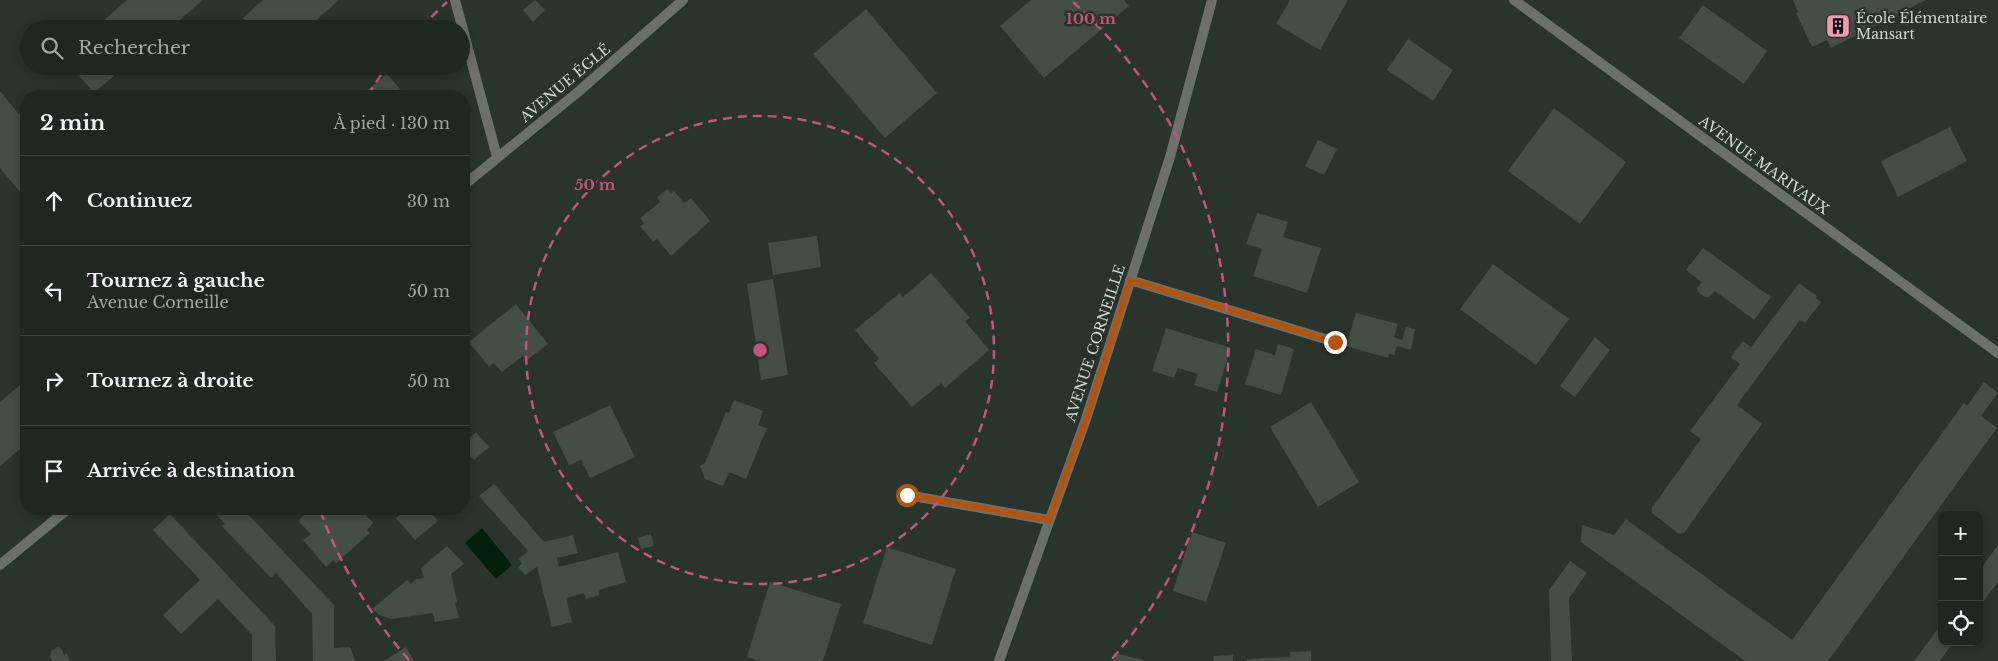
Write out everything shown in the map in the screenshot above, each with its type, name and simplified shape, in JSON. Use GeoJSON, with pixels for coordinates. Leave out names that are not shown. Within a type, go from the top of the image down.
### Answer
{"type":"FeatureCollection","features":[{"type":"Feature","properties":{"kind":"street"},"geometry":{"type":"LineString","coordinates":[[455,0],[460,20]]}},
{"type":"Feature","properties":{"kind":"street","name":"AVENUE ÉGLÉ"},"geometry":{"type":"LineString","coordinates":[[470,180],[578,92],[683,0]]}},
{"type":"Feature","properties":{"kind":"street","name":"AVENUE CORNEILLE"},"geometry":{"type":"LineString","coordinates":[[999,661],[1086,419],[1170,157],[1212,0]]}},
{"type":"Feature","properties":{"kind":"street","name":"AVENUE MARIVAUX"},"geometry":{"type":"LineString","coordinates":[[1514,0],[1998,353]]}},
{"type":"Feature","properties":{"kind":"street"},"geometry":{"type":"LineString","coordinates":[[470,56],[497,157]]}},
{"type":"Feature","properties":{"kind":"street"},"geometry":{"type":"LineString","coordinates":[[1130,280],[1335,342]]}},
{"type":"Feature","properties":{"kind":"street"},"geometry":{"type":"LineString","coordinates":[[907,495],[1049,520]]}},
{"type":"Feature","properties":{"kind":"street"},"geometry":{"type":"LineString","coordinates":[[0,565],[61,515]]}},
{"type":"Feature","properties":{"kind":"shaded area"},"geometry":{"type":"Polygon","coordinates":[[[482,528],[512,565],[496,579],[465,543],[482,528]]]}},
{"type":"Feature","properties":{"kind":"building"},"geometry":{"type":"Polygon","coordinates":[[[127,0],[203,0],[180,20],[104,20],[127,0]]]}},
{"type":"Feature","properties":{"kind":"building"},"geometry":{"type":"Polygon","coordinates":[[[263,0],[339,0],[316,20],[245,20],[243,18],[263,0]]]}},
{"type":"Feature","properties":{"kind":"building"},"geometry":{"type":"Polygon","coordinates":[[[535,0],[545,10],[533,22],[523,10],[535,0]]]}},
{"type":"Feature","properties":{"kind":"building"},"geometry":{"type":"Polygon","coordinates":[[[1031,0],[1124,0],[1129,6],[1044,78],[1000,26],[1031,0]]]}},
{"type":"Feature","properties":{"kind":"building"},"geometry":{"type":"Polygon","coordinates":[[[1290,0],[1348,0],[1320,50],[1276,24],[1290,0]]]}},
{"type":"Feature","properties":{"kind":"building","name":"École Élémentaire Mansart"},"geometry":{"type":"Polygon","coordinates":[[[1793,0],[1926,0],[1831,48],[1827,40],[1812,47],[1796,13],[1798,12],[1793,0]]]}},
{"type":"Feature","properties":{"kind":"building"},"geometry":{"type":"Polygon","coordinates":[[[1703,5],[1767,51],[1744,84],[1679,38],[1703,5]]]}},
{"type":"Feature","properties":{"kind":"building"},"geometry":{"type":"Polygon","coordinates":[[[866,9],[937,93],[885,138],[813,54],[866,9]]]}},
{"type":"Feature","properties":{"kind":"building"},"geometry":{"type":"Polygon","coordinates":[[[1408,39],[1453,70],[1433,101],[1387,70],[1408,39]]]}},
{"type":"Feature","properties":{"kind":"building"},"geometry":{"type":"Polygon","coordinates":[[[79,75],[115,75],[97,90],[91,90],[79,75]]]}},
{"type":"Feature","properties":{"kind":"building"},"geometry":{"type":"Polygon","coordinates":[[[388,75],[401,90],[367,90],[388,75]]]}},
{"type":"Feature","properties":{"kind":"building"},"geometry":{"type":"Polygon","coordinates":[[[0,91],[20,116],[20,192],[0,168],[0,91]]]}},
{"type":"Feature","properties":{"kind":"building"},"geometry":{"type":"Polygon","coordinates":[[[1554,108],[1626,162],[1580,224],[1508,171],[1554,108]]]}},
{"type":"Feature","properties":{"kind":"building"},"geometry":{"type":"Polygon","coordinates":[[[1950,127],[1967,161],[1898,197],[1881,161],[1950,127]]]}},
{"type":"Feature","properties":{"kind":"building"},"geometry":{"type":"Polygon","coordinates":[[[1318,140],[1337,149],[1324,175],[1305,166],[1318,140]]]}},
{"type":"Feature","properties":{"kind":"building"},"geometry":{"type":"Polygon","coordinates":[[[668,189],[671,193],[674,191],[684,203],[691,198],[710,221],[671,256],[657,239],[653,242],[640,226],[644,223],[640,218],[660,202],[657,197],[668,189]]]}},
{"type":"Feature","properties":{"kind":"building"},"geometry":{"type":"Polygon","coordinates":[[[1257,213],[1288,222],[1283,237],[1321,248],[1307,293],[1253,276],[1262,249],[1246,244],[1257,213]]]}},
{"type":"Feature","properties":{"kind":"building"},"geometry":{"type":"Polygon","coordinates":[[[817,236],[821,267],[773,275],[768,243],[817,236]]]}},
{"type":"Feature","properties":{"kind":"building"},"geometry":{"type":"Polygon","coordinates":[[[1703,248],[1771,297],[1754,320],[1715,291],[1710,297],[1705,297],[1698,292],[1697,288],[1702,282],[1686,270],[1703,248]]]}},
{"type":"Feature","properties":{"kind":"building"},"geometry":{"type":"Polygon","coordinates":[[[1493,264],[1569,319],[1536,365],[1460,309],[1493,264]]]}},
{"type":"Feature","properties":{"kind":"building"},"geometry":{"type":"Polygon","coordinates":[[[931,273],[970,318],[965,321],[989,350],[945,388],[941,383],[912,407],[874,363],[879,359],[855,330],[900,293],[903,297],[931,273]]]}},
{"type":"Feature","properties":{"kind":"building"},"geometry":{"type":"Polygon","coordinates":[[[773,279],[788,375],[761,380],[747,284],[773,279]]]}},
{"type":"Feature","properties":{"kind":"building"},"geometry":{"type":"Polygon","coordinates":[[[1799,283],[1817,296],[1816,298],[1821,302],[1805,323],[1800,320],[1737,405],[1762,424],[1684,533],[1679,534],[1652,513],[1652,508],[1701,439],[1690,431],[1740,364],[1731,357],[1743,341],[1751,347],[1799,283]]]}},
{"type":"Feature","properties":{"kind":"building"},"geometry":{"type":"Polygon","coordinates":[[[516,304],[548,344],[527,360],[523,356],[502,372],[494,363],[489,367],[470,341],[516,304]]]}},
{"type":"Feature","properties":{"kind":"building"},"geometry":{"type":"Polygon","coordinates":[[[1356,313],[1398,324],[1394,337],[1402,340],[1406,327],[1415,329],[1411,350],[1397,346],[1394,355],[1389,354],[1388,358],[1346,346],[1356,313]]]}},
{"type":"Feature","properties":{"kind":"building"},"geometry":{"type":"Polygon","coordinates":[[[1166,328],[1231,348],[1217,392],[1194,385],[1198,374],[1178,368],[1174,378],[1152,371],[1166,328]]]}},
{"type":"Feature","properties":{"kind":"building"},"geometry":{"type":"Polygon","coordinates":[[[1595,337],[1610,350],[1575,397],[1560,386],[1595,337]]]}},
{"type":"Feature","properties":{"kind":"building"},"geometry":{"type":"Polygon","coordinates":[[[1278,344],[1294,349],[1281,395],[1245,384],[1256,349],[1275,355],[1278,344]]]}},
{"type":"Feature","properties":{"kind":"building"},"geometry":{"type":"Polygon","coordinates":[[[1984,382],[1998,393],[1981,416],[1997,428],[1828,661],[1745,661],[1581,542],[1582,525],[1614,535],[1626,519],[1792,640],[1964,403],[1967,406],[1984,382]]]}},
{"type":"Feature","properties":{"kind":"building"},"geometry":{"type":"Polygon","coordinates":[[[20,385],[20,449],[0,466],[0,402],[20,385]]]}},
{"type":"Feature","properties":{"kind":"building"},"geometry":{"type":"Polygon","coordinates":[[[734,400],[763,411],[758,425],[767,428],[746,479],[729,472],[723,486],[705,479],[700,466],[705,463],[726,412],[729,413],[734,400]]]}},
{"type":"Feature","properties":{"kind":"building"},"geometry":{"type":"Polygon","coordinates":[[[1311,402],[1359,482],[1318,507],[1270,427],[1311,402]]]}},
{"type":"Feature","properties":{"kind":"building"},"geometry":{"type":"Polygon","coordinates":[[[610,405],[635,457],[590,478],[581,460],[569,465],[553,432],[610,405]]]}},
{"type":"Feature","properties":{"kind":"building"},"geometry":{"type":"Polygon","coordinates":[[[476,432],[489,447],[474,460],[470,455],[470,438],[476,432]]]}},
{"type":"Feature","properties":{"kind":"building"},"geometry":{"type":"Polygon","coordinates":[[[494,484],[544,542],[573,535],[578,553],[557,558],[559,567],[618,552],[626,582],[598,590],[599,595],[586,599],[584,593],[566,598],[572,622],[552,627],[537,567],[525,575],[518,567],[522,564],[519,559],[528,551],[479,496],[494,484]]]}},
{"type":"Feature","properties":{"kind":"building"},"geometry":{"type":"Polygon","coordinates":[[[171,515],[275,626],[276,661],[252,661],[252,635],[218,599],[181,634],[163,615],[200,580],[153,530],[171,515]]]}},
{"type":"Feature","properties":{"kind":"building"},"geometry":{"type":"Polygon","coordinates":[[[217,515],[249,515],[334,605],[334,648],[350,647],[355,661],[313,661],[312,614],[276,573],[271,578],[222,526],[225,524],[217,515]]]}},
{"type":"Feature","properties":{"kind":"building"},"geometry":{"type":"Polygon","coordinates":[[[304,515],[366,515],[373,523],[367,530],[370,533],[336,563],[333,560],[326,567],[303,540],[311,534],[298,521],[304,515]]]}},
{"type":"Feature","properties":{"kind":"building"},"geometry":{"type":"Polygon","coordinates":[[[400,515],[433,515],[438,521],[415,540],[396,518],[400,515]]]}},
{"type":"Feature","properties":{"kind":"building"},"geometry":{"type":"Polygon","coordinates":[[[1192,532],[1226,543],[1206,602],[1173,591],[1192,532]]]}},
{"type":"Feature","properties":{"kind":"building"},"geometry":{"type":"Polygon","coordinates":[[[651,534],[654,546],[641,549],[638,538],[651,534]]]}},
{"type":"Feature","properties":{"kind":"building"},"geometry":{"type":"Polygon","coordinates":[[[1998,545],[1998,582],[1983,602],[1983,601],[1983,566],[1998,545]]]}},
{"type":"Feature","properties":{"kind":"building"},"geometry":{"type":"Polygon","coordinates":[[[447,546],[464,564],[451,574],[459,618],[435,622],[433,613],[391,619],[379,615],[372,609],[407,580],[411,584],[416,579],[424,578],[421,568],[447,546]]]}},
{"type":"Feature","properties":{"kind":"building"},"geometry":{"type":"Polygon","coordinates":[[[887,547],[956,569],[932,645],[863,623],[887,547]]]}},
{"type":"Feature","properties":{"kind":"building"},"geometry":{"type":"Polygon","coordinates":[[[1570,561],[1587,573],[1569,598],[1572,661],[1551,661],[1549,590],[1570,561]]]}},
{"type":"Feature","properties":{"kind":"building"},"geometry":{"type":"Polygon","coordinates":[[[770,582],[841,604],[823,661],[760,661],[747,657],[770,582]]]}},
{"type":"Feature","properties":{"kind":"building"},"geometry":{"type":"Polygon","coordinates":[[[1938,628],[1938,646],[1950,646],[1940,661],[1914,661],[1938,628]]]}},
{"type":"Feature","properties":{"kind":"building"},"geometry":{"type":"Polygon","coordinates":[[[58,647],[62,649],[64,655],[67,653],[70,661],[52,661],[51,651],[58,647]]]}},
{"type":"Feature","properties":{"kind":"building"},"geometry":{"type":"Polygon","coordinates":[[[406,647],[414,661],[384,661],[406,647]]]}},
{"type":"Feature","properties":{"kind":"building"},"geometry":{"type":"Polygon","coordinates":[[[1311,651],[1311,661],[1247,661],[1247,659],[1290,657],[1290,652],[1311,651]]]}},
{"type":"Feature","properties":{"kind":"building"},"geometry":{"type":"Polygon","coordinates":[[[1114,653],[1144,660],[1112,661],[1114,653]]]}},
{"type":"Feature","properties":{"kind":"building"},"geometry":{"type":"Polygon","coordinates":[[[1233,655],[1233,661],[1214,661],[1213,656],[1233,655]]]}},
{"type":"Feature","properties":{"kind":"place","name":"École Élémentaire Mansart"},"geometry":{"type":"Point","coordinates":[1838,26]}},
{"type":"Feature","properties":{"kind":"route"},"geometry":{"type":"LineString","coordinates":[[907,495],[1049,520],[1086,419],[1130,280],[1335,342]]}}]}
